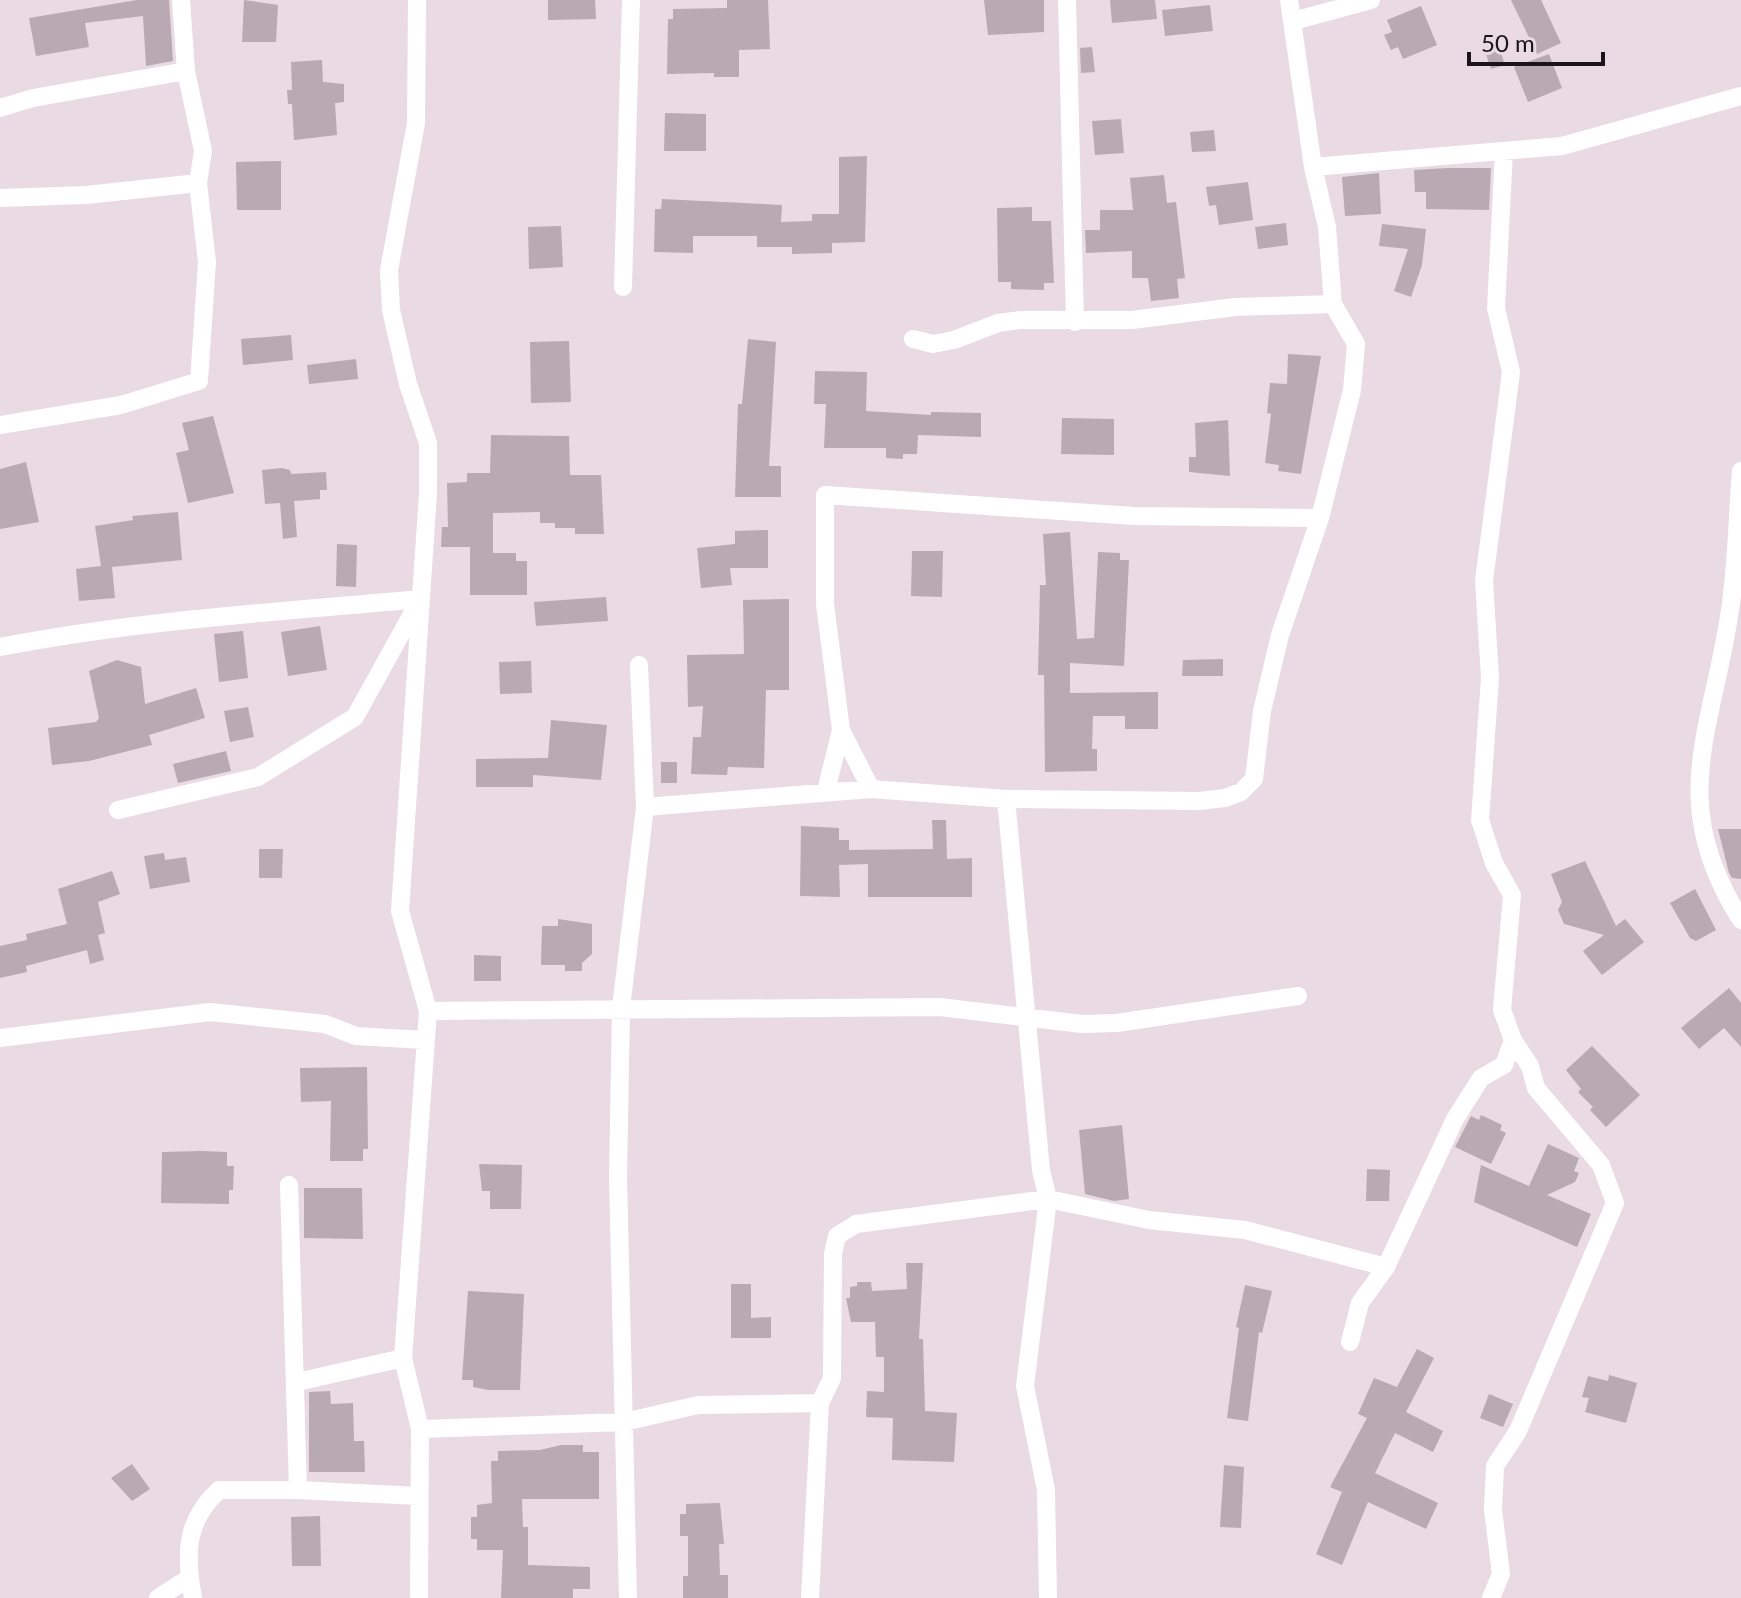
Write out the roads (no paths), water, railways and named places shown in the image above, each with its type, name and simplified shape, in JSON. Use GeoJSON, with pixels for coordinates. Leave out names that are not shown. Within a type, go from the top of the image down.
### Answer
{"type":"FeatureCollection","features":[{"type":"Feature","properties":{"kind":"street"},"geometry":{"type":"LineString","coordinates":[[0,425],[121,405],[199,381],[207,262],[198,183],[203,151],[186,71],[181,0]]}},
{"type":"Feature","properties":{"kind":"street"},"geometry":{"type":"LineString","coordinates":[[417,0],[416,123],[389,270],[391,310],[408,384],[428,443],[400,911],[428,1011],[403,1358],[420,1429],[419,1598]]}},
{"type":"Feature","properties":{"kind":"street"},"geometry":{"type":"LineString","coordinates":[[623,287],[631,0]]}},
{"type":"Feature","properties":{"kind":"street"},"geometry":{"type":"LineString","coordinates":[[1067,0],[1075,322]]}},
{"type":"Feature","properties":{"kind":"street"},"geometry":{"type":"LineString","coordinates":[[645,807],[871,789],[1006,799],[1199,801],[1225,798],[1241,792],[1254,779],[1262,711],[1280,635],[1320,518],[1352,390],[1356,344],[1333,304],[1327,227],[1313,167],[1289,0]]}},
{"type":"Feature","properties":{"kind":"street"},"geometry":{"type":"LineString","coordinates":[[1293,21],[1371,0]]}},
{"type":"Feature","properties":{"kind":"street"},"geometry":{"type":"LineString","coordinates":[[0,108],[33,98],[186,71]]}},
{"type":"Feature","properties":{"kind":"street"},"geometry":{"type":"LineString","coordinates":[[1313,167],[1562,146],[1741,96]]}},
{"type":"Feature","properties":{"kind":"street"},"geometry":{"type":"LineString","coordinates":[[1491,1598],[1501,1574],[1493,1510],[1495,1466],[1518,1431],[1615,1203],[1601,1165],[1536,1088],[1530,1066],[1513,1040],[1502,1010],[1512,895],[1494,863],[1480,820],[1490,678],[1484,581],[1511,372],[1496,308],[1504,152]]}},
{"type":"Feature","properties":{"kind":"street"},"geometry":{"type":"LineString","coordinates":[[0,198],[86,195],[198,183]]}},
{"type":"Feature","properties":{"kind":"street"},"geometry":{"type":"LineString","coordinates":[[913,339],[933,344],[954,340],[998,323],[1020,320],[1132,320],[1235,307],[1333,304]]}},
{"type":"Feature","properties":{"kind":"street"},"geometry":{"type":"LineString","coordinates":[[1741,471],[1730,607],[1700,748],[1698,807],[1710,862],[1741,920]]}},
{"type":"Feature","properties":{"kind":"street"},"geometry":{"type":"LineString","coordinates":[[871,789],[841,730],[825,604],[825,495],[1134,516],[1320,518]]}},
{"type":"Feature","properties":{"kind":"street"},"geometry":{"type":"LineString","coordinates":[[0,647],[51,637],[222,617],[420,599]]}},
{"type":"Feature","properties":{"kind":"street"},"geometry":{"type":"LineString","coordinates":[[118,810],[258,777],[355,717],[420,599]]}},
{"type":"Feature","properties":{"kind":"street"},"geometry":{"type":"LineString","coordinates":[[628,1598],[618,1260],[621,1008],[645,807],[639,665]]}},
{"type":"Feature","properties":{"kind":"street"},"geometry":{"type":"LineString","coordinates":[[826,791],[841,730]]}},
{"type":"Feature","properties":{"kind":"street"},"geometry":{"type":"LineString","coordinates":[[1006,799],[1041,1170],[1048,1199],[1025,1386],[1046,1490],[1048,1598]]}},
{"type":"Feature","properties":{"kind":"street"},"geometry":{"type":"LineString","coordinates":[[428,1011],[940,1007],[1082,1024],[1117,1023],[1298,996]]}},
{"type":"Feature","properties":{"kind":"street"},"geometry":{"type":"LineString","coordinates":[[0,1038],[210,1012],[325,1024],[356,1036],[424,1040]]}},
{"type":"Feature","properties":{"kind":"street"},"geometry":{"type":"LineString","coordinates":[[1350,1342],[1360,1303],[1386,1267],[1455,1119],[1481,1078],[1504,1065],[1513,1040]]}},
{"type":"Feature","properties":{"kind":"street"},"geometry":{"type":"LineString","coordinates":[[289,1185],[298,1490]]}},
{"type":"Feature","properties":{"kind":"street"},"geometry":{"type":"LineString","coordinates":[[810,1598],[820,1403],[832,1378],[833,1254],[837,1236],[856,1224],[1048,1199],[1149,1220],[1245,1230],[1386,1267]]}},
{"type":"Feature","properties":{"kind":"street"},"geometry":{"type":"LineString","coordinates":[[297,1382],[403,1358]]}},
{"type":"Feature","properties":{"kind":"street"},"geometry":{"type":"LineString","coordinates":[[420,1429],[624,1422],[698,1405],[820,1403]]}},
{"type":"Feature","properties":{"kind":"street"},"geometry":{"type":"LineString","coordinates":[[193,1598],[189,1578],[191,1527],[200,1507],[219,1490],[418,1496]]}},
{"type":"Feature","properties":{"kind":"street"},"geometry":{"type":"LineString","coordinates":[[158,1598],[189,1578]]}}]}
